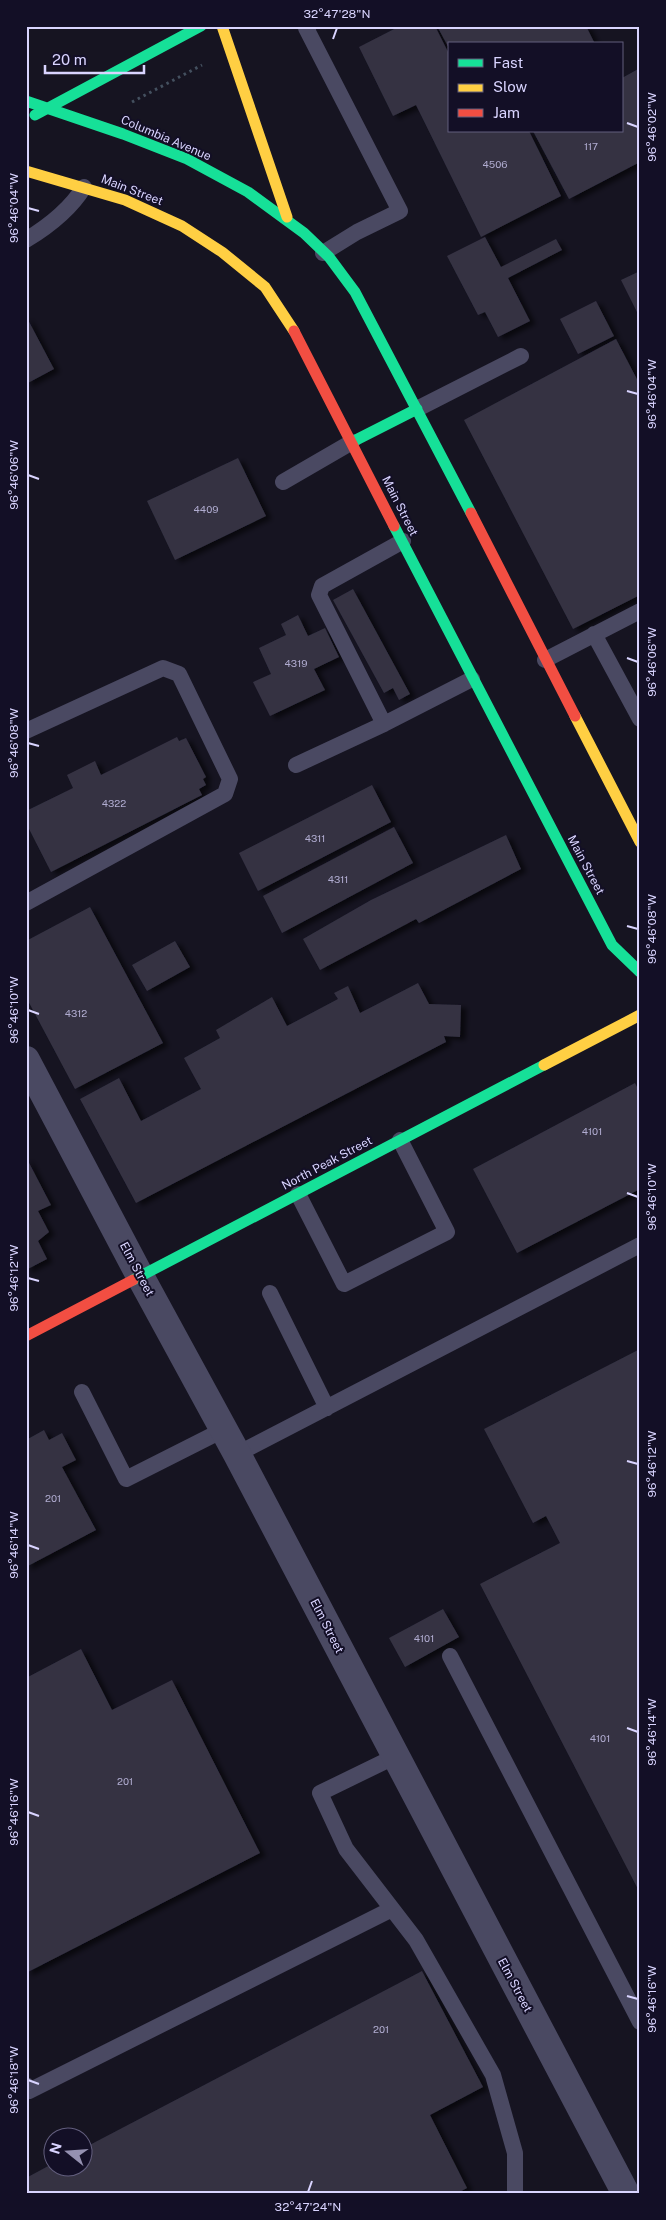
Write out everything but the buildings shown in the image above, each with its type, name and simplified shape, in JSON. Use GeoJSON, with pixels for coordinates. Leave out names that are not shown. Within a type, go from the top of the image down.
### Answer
{"type":"FeatureCollection","features":[{"type":"Feature","properties":{"kind":"main road"},"geometry":{"type":"LineString","coordinates":[[26,119],[201,26]]}},
{"type":"Feature","properties":{"kind":"main road"},"geometry":{"type":"LineString","coordinates":[[222,26],[287,217],[323,253],[350,285],[417,409],[640,842]]}},
{"type":"Feature","properties":{"kind":"main road","name":"Columbia Avenue"},"geometry":{"type":"LineString","coordinates":[[26,101],[45,110],[124,134],[194,162],[287,217]]}},
{"type":"Feature","properties":{"kind":"main road","name":"Main Street"},"geometry":{"type":"LineString","coordinates":[[26,171],[125,200],[182,226],[222,252],[265,287],[301,342],[472,679],[612,945],[640,972]]}},
{"type":"Feature","properties":{"kind":"main road"},"geometry":{"type":"LineString","coordinates":[[352,442],[417,409]]}},
{"type":"Feature","properties":{"kind":"main road","name":"North Peak Street"},"geometry":{"type":"LineString","coordinates":[[26,1336],[640,1015]]}},
{"type":"Feature","properties":{"kind":"street","name":"Elm Street"},"geometry":{"type":"LineString","coordinates":[[26,1060],[237,1454],[394,1757],[626,2194]]}},
{"type":"Feature","properties":{"kind":"lane"},"geometry":{"type":"LineString","coordinates":[[309,26],[306,28],[400,211],[357,232],[323,253]]}},
{"type":"Feature","properties":{"kind":"lane"},"geometry":{"type":"LineString","coordinates":[[26,240],[44,229],[74,203],[84,187]]}},
{"type":"Feature","properties":{"kind":"lane"},"geometry":{"type":"LineString","coordinates":[[417,409],[520,356]]}},
{"type":"Feature","properties":{"kind":"lane"},"geometry":{"type":"LineString","coordinates":[[283,482],[352,442]]}},
{"type":"Feature","properties":{"kind":"lane"},"geometry":{"type":"LineString","coordinates":[[384,724],[319,594],[322,586],[403,540]]}},
{"type":"Feature","properties":{"kind":"lane"},"geometry":{"type":"LineString","coordinates":[[545,660],[640,611]]}},
{"type":"Feature","properties":{"kind":"lane"},"geometry":{"type":"LineString","coordinates":[[594,634],[640,719]]}},
{"type":"Feature","properties":{"kind":"lane"},"geometry":{"type":"LineString","coordinates":[[26,731],[164,668],[179,674],[230,779],[225,794],[26,903]]}},
{"type":"Feature","properties":{"kind":"lane"},"geometry":{"type":"LineString","coordinates":[[296,765],[384,724],[472,679]]}},
{"type":"Feature","properties":{"kind":"lane"},"geometry":{"type":"LineString","coordinates":[[298,1194],[344,1284],[447,1232],[400,1140]]}},
{"type":"Feature","properties":{"kind":"lane"},"geometry":{"type":"LineString","coordinates":[[237,1454],[640,1245]]}},
{"type":"Feature","properties":{"kind":"lane"},"geometry":{"type":"LineString","coordinates":[[270,1293],[327,1408]]}},
{"type":"Feature","properties":{"kind":"lane"},"geometry":{"type":"LineString","coordinates":[[82,1392],[126,1479],[224,1430]]}},
{"type":"Feature","properties":{"kind":"lane"},"geometry":{"type":"LineString","coordinates":[[450,1656],[640,2022]]}},
{"type":"Feature","properties":{"kind":"lane"},"geometry":{"type":"LineString","coordinates":[[394,1757],[320,1793],[346,1850],[416,1940],[493,2075],[515,2153],[515,2194]]}},
{"type":"Feature","properties":{"kind":"lane"},"geometry":{"type":"LineString","coordinates":[[26,2085],[29,2091],[392,1910]]}},
{"type":"Feature","properties":{"kind":"path"},"geometry":{"type":"LineString","coordinates":[[132,102],[208,62]]}},
{"type":"Feature","properties":{"kind":"traffic: fast"},"geometry":{"type":"LineString","coordinates":[[35,115],[201,26]]}},
{"type":"Feature","properties":{"kind":"traffic: fast"},"geometry":{"type":"LineString","coordinates":[[26,101],[123,134],[187,159],[248,192],[304,233],[329,257],[355,292],[471,513]]}},
{"type":"Feature","properties":{"kind":"traffic: fast"},"geometry":{"type":"LineString","coordinates":[[352,442],[417,409]]}},
{"type":"Feature","properties":{"kind":"traffic: fast"},"geometry":{"type":"LineString","coordinates":[[394,526],[612,945],[640,972]]}},
{"type":"Feature","properties":{"kind":"traffic: fast"},"geometry":{"type":"LineString","coordinates":[[133,1280],[544,1065]]}},
{"type":"Feature","properties":{"kind":"traffic: slow"},"geometry":{"type":"LineString","coordinates":[[222,26],[287,217]]}},
{"type":"Feature","properties":{"kind":"traffic: slow"},"geometry":{"type":"LineString","coordinates":[[26,171],[125,200],[182,226],[222,252],[265,287],[294,331]]}},
{"type":"Feature","properties":{"kind":"traffic: slow"},"geometry":{"type":"LineString","coordinates":[[575,716],[640,842]]}},
{"type":"Feature","properties":{"kind":"traffic: slow"},"geometry":{"type":"LineString","coordinates":[[544,1065],[640,1015]]}},
{"type":"Feature","properties":{"kind":"traffic: jam"},"geometry":{"type":"LineString","coordinates":[[294,331],[394,526]]}},
{"type":"Feature","properties":{"kind":"traffic: jam"},"geometry":{"type":"LineString","coordinates":[[471,513],[575,716]]}},
{"type":"Feature","properties":{"kind":"traffic: jam"},"geometry":{"type":"LineString","coordinates":[[26,1336],[133,1280]]}}]}
